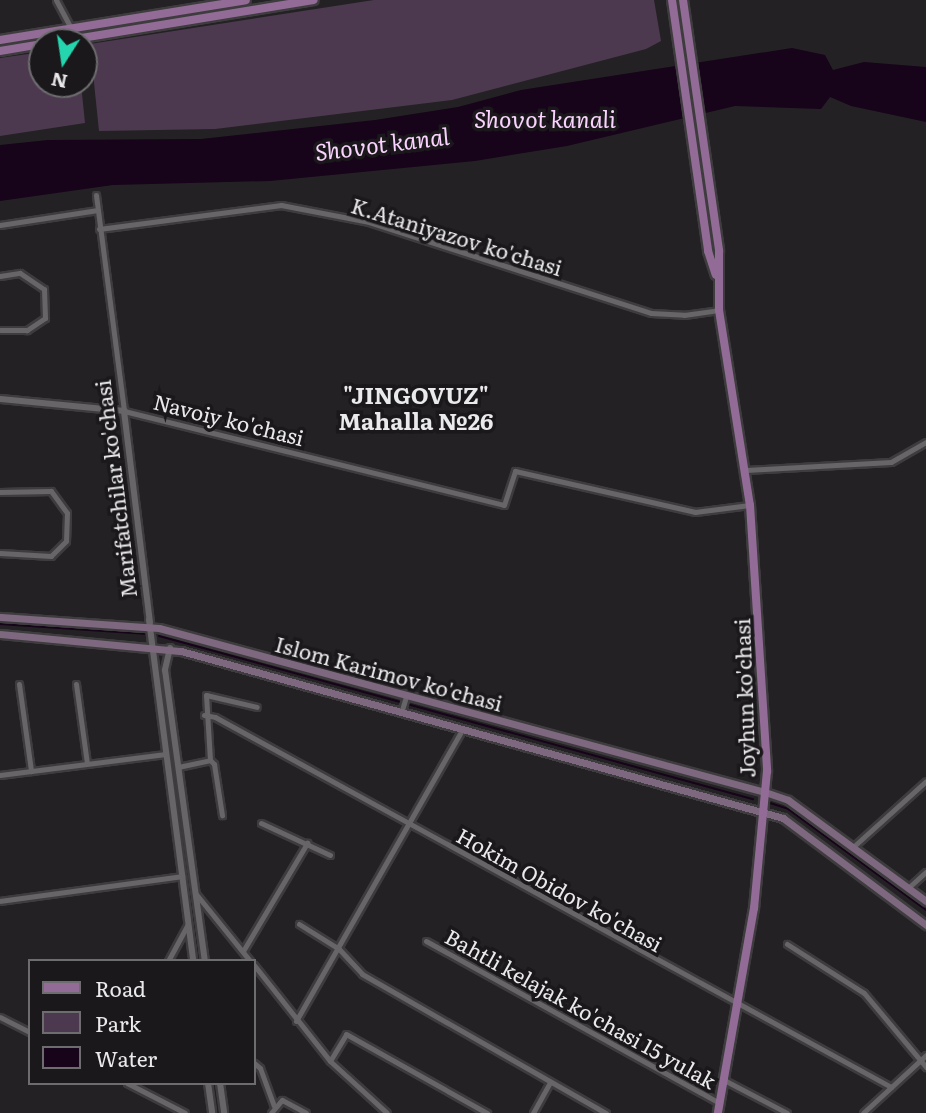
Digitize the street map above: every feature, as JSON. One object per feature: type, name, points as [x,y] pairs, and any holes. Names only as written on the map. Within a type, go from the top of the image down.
[{"type":"main road","points":[[71,28],[246,0]]},
{"type":"main road","points":[[98,35],[314,0]]},
{"type":"main road","points":[[672,0],[690,117],[701,165]]},
{"type":"main road","points":[[683,0],[701,118],[701,165]]},
{"type":"main road","points":[[0,40],[28,35]]},
{"type":"main road","points":[[0,51],[28,46]]},
{"type":"main road","name":"Joyhun ko'chasi","points":[[701,165],[719,251],[719,310],[746,470],[764,706],[764,813],[737,1005],[718,1113]]},
{"type":"main road","name":"Islom Karimov ko'chasi","points":[[0,617],[149,624],[406,697],[765,792],[788,800],[926,901]]},
{"type":"main road","name":"Islom Karimov ko'chasi","points":[[0,634],[170,648],[783,818],[926,925]]},
{"type":"street","points":[[56,0],[71,28]]},
{"type":"street","name":"Marifatchilar ko'chasi","points":[[96,195],[193,959]]},
{"type":"street","name":"K.Ataniyazov ko'chasi","points":[[99,229],[281,205],[369,222],[651,313],[684,315],[719,310]]},
{"type":"street","points":[[0,225],[98,210]]},
{"type":"street","points":[[0,276],[20,273],[44,289],[46,318],[27,330],[0,330]]},
{"type":"street","name":"Navoiy ko'chasi","points":[[0,399],[124,411],[504,505],[514,471],[695,512],[750,505]]},
{"type":"street","points":[[746,470],[891,462],[926,442]]},
{"type":"street","points":[[0,492],[51,491],[67,513],[66,541],[51,556],[0,553]]},
{"type":"street","points":[[170,648],[165,670],[205,959]]},
{"type":"street","points":[[19,684],[31,771]]},
{"type":"street","points":[[76,684],[87,763]]},
{"type":"street","points":[[209,761],[204,715],[205,695],[257,707]]},
{"type":"street","points":[[401,713],[406,697]]},
{"type":"street","name":"Hokim Obidov ko'chasi","points":[[204,715],[215,717],[891,1087]]},
{"type":"street","points":[[296,1021],[412,825],[463,730]]},
{"type":"street","points":[[0,775],[166,754]]},
{"type":"street","points":[[178,767],[209,761],[215,764],[222,815]]},
{"type":"street","points":[[853,847],[926,780]]},
{"type":"street","points":[[261,823],[307,842],[330,855]]},
{"type":"street","points":[[243,951],[307,842]]},
{"type":"street","points":[[908,888],[926,872]]},
{"type":"street","points":[[0,901],[182,876]]},
{"type":"street","points":[[196,894],[249,959]]},
{"type":"street","points":[[169,959],[188,923]]},
{"type":"street","points":[[299,924],[339,949],[362,975],[606,1113]]},
{"type":"street","name":"Bahtli kelajak ko'chasi 15 yulak","points":[[426,941],[720,1103]]},
{"type":"street","points":[[787,944],[864,993],[924,1057],[926,1067]]},
{"type":"street","points":[[256,968],[330,1061],[387,1113]]},
{"type":"street","points":[[0,1017],[28,1031]]},
{"type":"street","points":[[330,1061],[346,1034],[487,1113]]},
{"type":"street","points":[[863,1113],[924,1057]]},
{"type":"street","points":[[256,1065],[260,1068],[274,1106]]},
{"type":"street","points":[[724,1080],[787,1113]]},
{"type":"street","points":[[533,1113],[550,1082]]},
{"type":"street","points":[[131,1085],[185,1113]]},
{"type":"street","points":[[208,1085],[212,1113]]},
{"type":"street","points":[[220,1085],[224,1113]]},
{"type":"street","points":[[271,1113],[274,1106],[282,1100],[306,1113]]},
{"type":"green space","points":[[374,0],[654,0],[661,41],[646,49],[452,100],[215,129],[99,131],[96,98],[98,98],[98,43]]},
{"type":"green space","points":[[28,54],[28,98],[82,98],[85,123],[0,136],[0,58]]},
{"type":"water","name":"Shovot kanali","points":[[792,48],[825,55],[833,70],[864,62],[926,67],[926,122],[851,106],[830,97],[821,109],[735,106],[567,146],[475,161],[270,181],[113,185],[0,201],[0,145],[48,140],[201,139],[375,120],[458,107],[521,90]]},
{"type":"waterway","points":[[0,624],[145,634]]},
{"type":"waterway","points":[[159,636],[401,702]]},
{"type":"waterway","points":[[407,704],[753,799]]},
{"type":"waterway","points":[[770,803],[788,809],[926,910]]},
{"type":"district","name":"\"JINGOVUZ\" Mahalla №26","points":[[416,407]]},
{"type":"water label","name":"Shovot kanal","points":[[382,143]]}]
